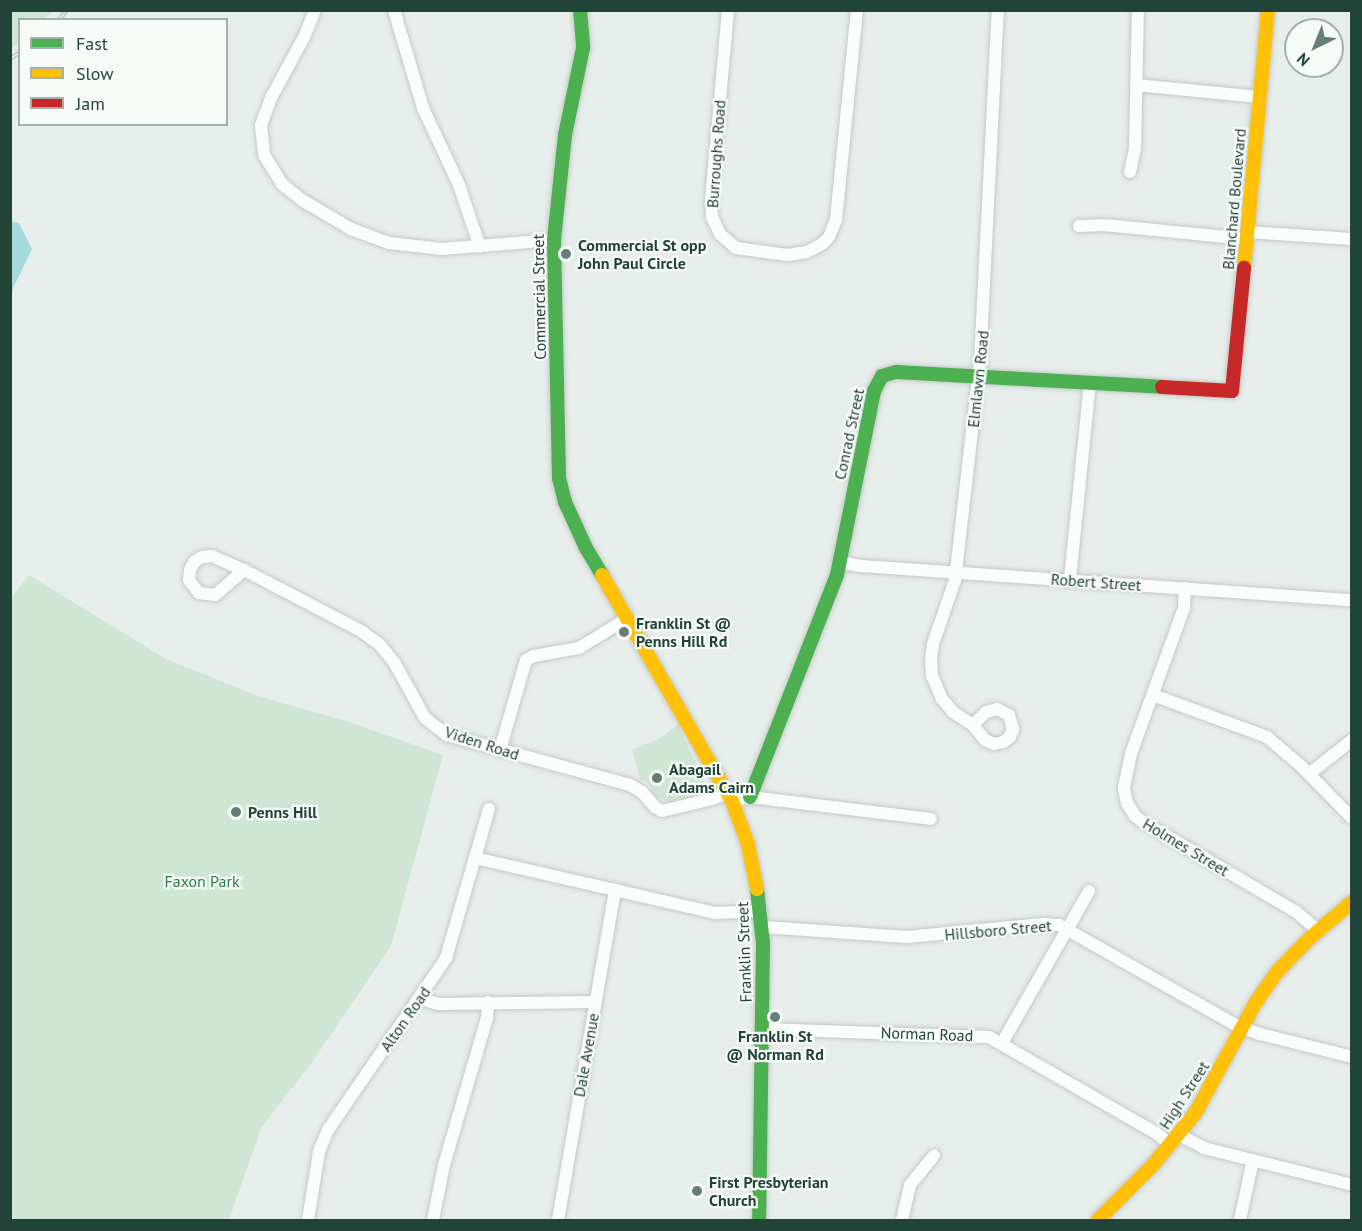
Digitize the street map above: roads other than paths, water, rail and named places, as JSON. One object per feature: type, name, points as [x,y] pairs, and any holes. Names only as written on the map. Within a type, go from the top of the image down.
[{"type":"street","points":[[315,10],[263,118],[261,142],[273,173],[294,195],[367,237],[417,248],[480,247],[554,240]]},
{"type":"street","points":[[394,10],[426,116],[459,185],[480,247]]},
{"type":"street","name":"Commercial Street","points":[[580,10],[583,48],[565,135],[554,240],[559,478],[573,521],[602,576]]},
{"type":"street","name":"Burroughs Road","points":[[728,10],[711,199],[712,217],[720,234],[736,248],[788,255],[807,252],[822,244],[829,237],[836,220],[857,10]]},
{"type":"street","name":"Elmlawn Road","points":[[973,725],[945,704],[936,688],[931,670],[933,644],[957,573],[978,378],[983,326],[998,10]]},
{"type":"street","points":[[1130,172],[1135,153],[1138,10]]},
{"type":"street","name":"Blanchard Boulevard","points":[[1232,390],[1268,10]]},
{"type":"street","points":[[1137,85],[1260,97]]},
{"type":"street","points":[[1079,226],[1104,225],[1247,235],[1352,239]]},
{"type":"street","name":"Conrad Street","points":[[750,797],[840,562],[876,386],[880,379],[891,372],[1232,390]]},
{"type":"street","points":[[1070,579],[1090,383]]},
{"type":"street","name":"Viden Road","points":[[244,570],[218,594],[210,596],[199,593],[190,583],[192,566],[202,557],[217,557],[244,570],[374,639],[398,667],[421,713],[436,728],[453,737],[630,785],[642,792],[655,807],[662,811],[730,797]]},
{"type":"street","name":"Robert Street","points":[[840,562],[957,573],[1352,600]]},
{"type":"street","name":"Franklin Street","points":[[602,576],[730,797],[748,844],[762,927],[759,1221]]},
{"type":"street","name":"Holmes Street","points":[[1185,588],[1184,609],[1131,754],[1125,782],[1126,798],[1132,812],[1143,822],[1295,911],[1318,930]]},
{"type":"street","points":[[500,750],[526,660],[534,656],[579,648],[628,618]]},
{"type":"street","points":[[1153,695],[1261,734],[1278,746],[1352,818]]},
{"type":"street","points":[[1308,774],[1352,740]]},
{"type":"street","points":[[730,797],[750,797],[931,819]]},
{"type":"street","name":"Alton Road","points":[[308,1221],[318,1158],[326,1135],[446,958],[489,809]]},
{"type":"street","points":[[475,858],[721,913],[761,911]]},
{"type":"street","name":"Dale Avenue","points":[[558,1221],[615,890]]},
{"type":"street","points":[[1002,1043],[1089,891]]},
{"type":"street","name":"High Street","points":[[1098,1221],[1175,1140],[1208,1094],[1260,996],[1277,972],[1318,930],[1348,911]]},
{"type":"street","name":"Hillsboro Street","points":[[762,927],[907,937],[1048,924],[1068,928],[1243,1028],[1352,1057]]},
{"type":"street","points":[[420,998],[437,1004],[595,1002]]},
{"type":"street","points":[[433,1221],[444,1165],[487,1018],[488,1002]]},
{"type":"street","name":"Norman Road","points":[[762,1029],[974,1035],[1002,1043],[1156,1133],[1204,1148],[1352,1185]]},
{"type":"street","points":[[902,1221],[910,1185],[934,1155]]},
{"type":"street","points":[[1240,1221],[1253,1160]]},
{"type":"water","points":[[10,221],[19,223],[32,249],[13,288],[11,301]]},
{"type":"railway","points":[[60,18],[67,10]]},
{"type":"railway","points":[[10,58],[18,53]]},
{"type":"place","name":"Commercial St opp John Paul Circle","points":[[566,254]]},
{"type":"place","name":"Franklin St @ Penns Hill Rd","points":[[624,632]]},
{"type":"place","name":"Abagail Adams Cairn","points":[[657,778]]},
{"type":"place","name":"Penns Hill","points":[[236,812]]},
{"type":"place","name":"Franklin St @ Norman Rd","points":[[775,1017]]},
{"type":"place","name":"First Presbyterian Church","points":[[697,1191]]},
{"type":"park label","name":"Faxon Park","points":[[202,881]]}]
